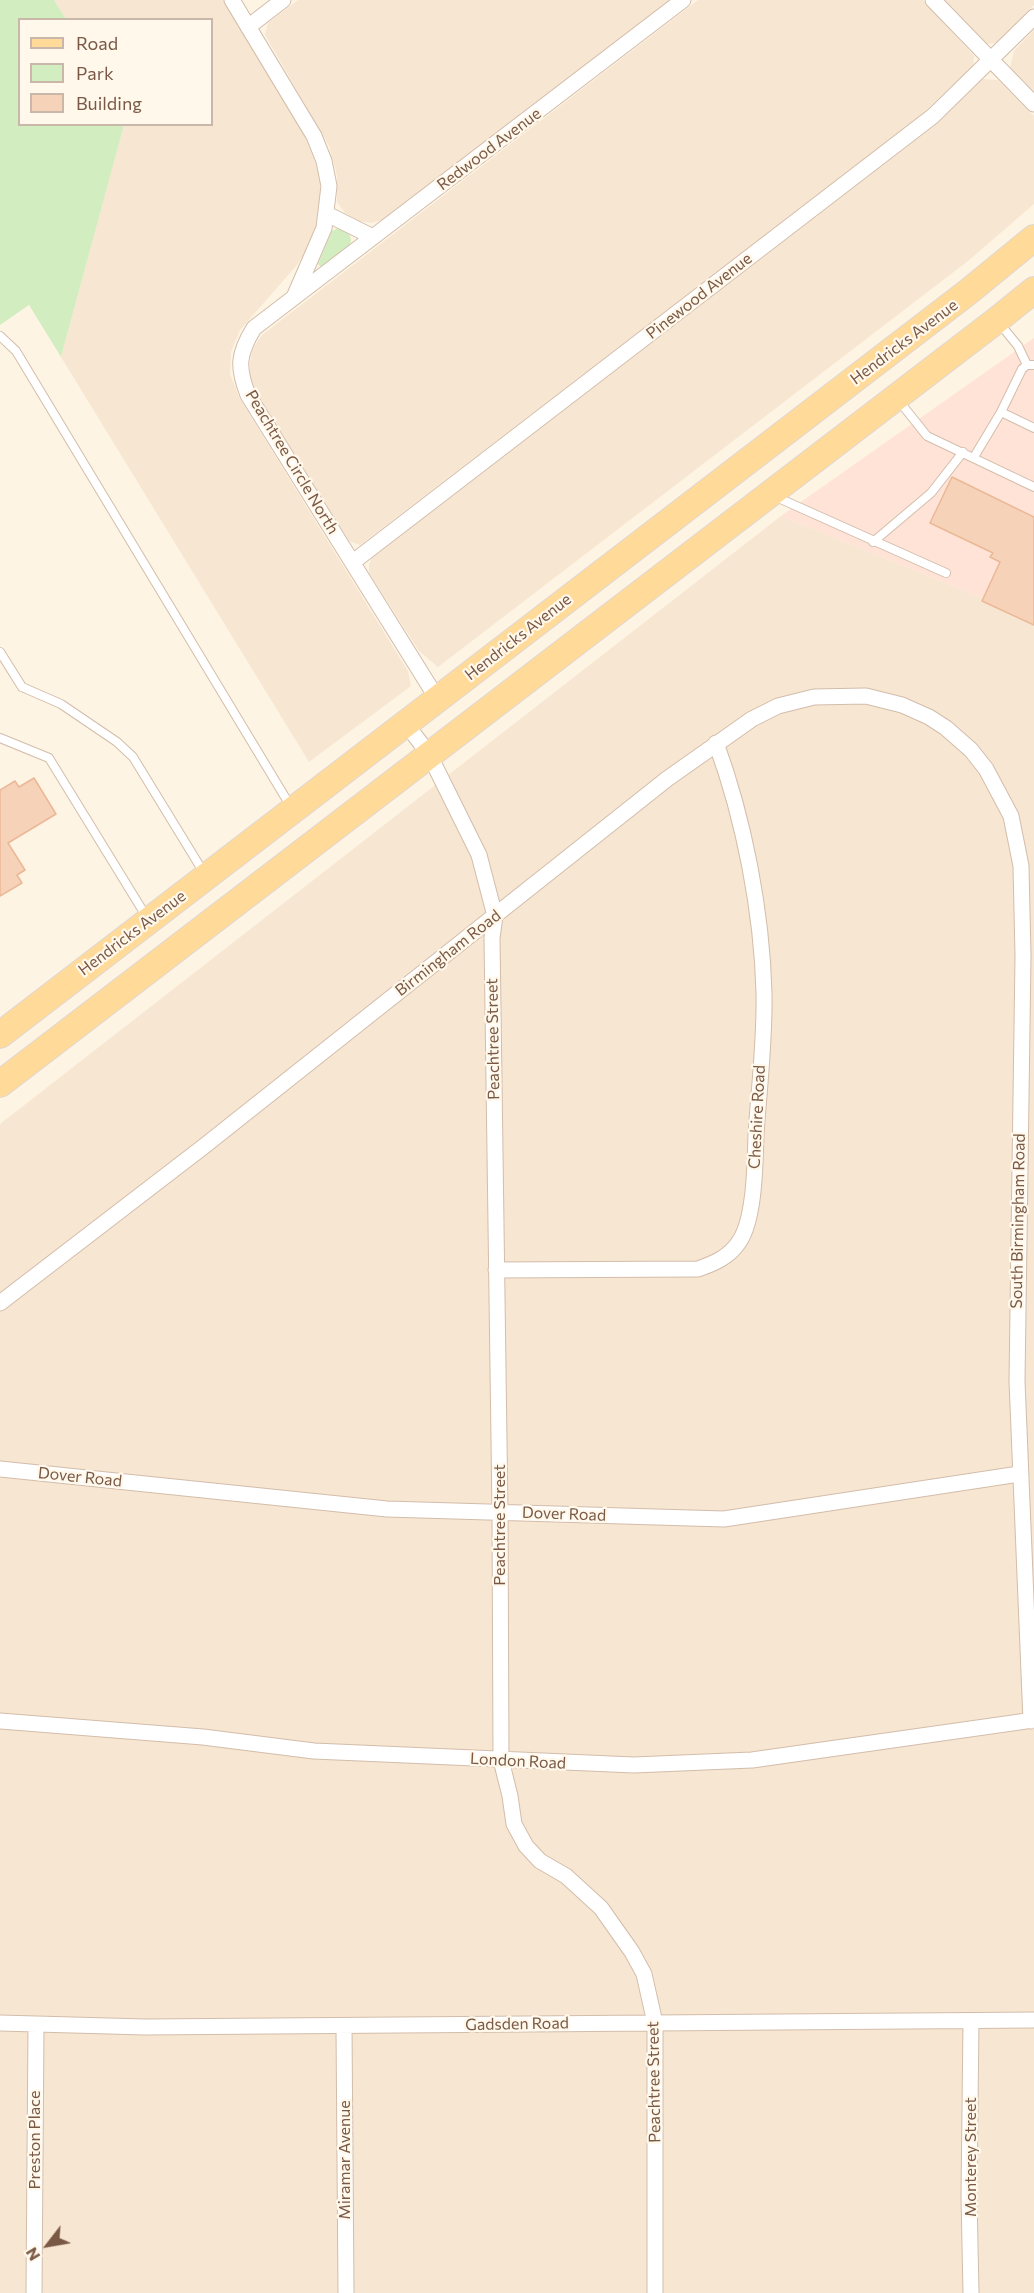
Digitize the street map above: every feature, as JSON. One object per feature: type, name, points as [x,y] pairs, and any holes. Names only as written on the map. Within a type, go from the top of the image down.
[{"type":"main road","name":"Hendricks Avenue","points":[[0,1037],[968,292],[1034,238]]},
{"type":"main road","points":[[0,1084],[231,909],[429,754],[1034,290]]},
{"type":"main road","points":[[762,449],[778,487]]},
{"type":"main road","points":[[207,877],[231,909]]},
{"type":"main road","points":[[0,1037],[27,1064]]},
{"type":"street","name":"Peachtree Circle North","points":[[232,0],[314,136],[324,161],[329,186],[324,228],[294,298],[254,328],[244,344],[240,360],[241,375],[248,395],[438,699]]},
{"type":"street","points":[[248,27],[283,0]]},
{"type":"street","name":"Redwood Avenue","points":[[294,298],[683,0]]},
{"type":"street","points":[[933,0],[1034,104]]},
{"type":"street","name":"Pinewood Avenue","points":[[353,562],[933,116],[1034,17]]},
{"type":"street","points":[[327,214],[373,237]]},
{"type":"street","name":"Birmingham Road","points":[[0,1303],[194,1154],[667,779],[752,719],[778,706],[814,697],[866,696],[902,705],[929,717]]},
{"type":"street","name":"South Birmingham Road","points":[[929,717],[946,728],[971,750],[986,769],[1011,816],[1021,866],[1023,957],[1017,1381],[1019,1474],[1032,1720]]},
{"type":"street","name":"Peachtree Street","points":[[406,724],[429,754],[479,855],[495,916],[492,938],[501,1760],[514,1824],[526,1846],[540,1861],[566,1876],[601,1908],[632,1952],[644,1974],[655,2023],[655,2293]]},
{"type":"street","name":"Cheshire Road","points":[[496,1270],[698,1269],[717,1262],[740,1240],[748,1222],[754,1173],[764,994],[759,936],[748,863],[736,803],[716,743]]},
{"type":"street","name":"Dover Road","points":[[0,1468],[387,1509],[724,1519],[1019,1474]]},
{"type":"street","name":"London Road","points":[[0,1721],[203,1737],[314,1751],[634,1765],[752,1760],[1032,1720]]},
{"type":"street","name":"Gadsden Road","points":[[0,2023],[145,2027],[1034,2020]]},
{"type":"street","name":"Monterey Street","points":[[971,2021],[969,2196],[971,2293]]},
{"type":"street","name":"Preston Place","points":[[34,2293],[36,2024]]},
{"type":"street","name":"Miramar Avenue","points":[[344,2026],[346,2293]]},
{"type":"lane","points":[[975,458],[1022,369],[1031,365],[997,320]]},
{"type":"lane","points":[[0,336],[16,351],[294,810]]},
{"type":"lane","points":[[896,398],[927,436],[1034,487]]},
{"type":"lane","points":[[1001,412],[1034,428]]},
{"type":"lane","points":[[873,542],[931,493],[963,452]]},
{"type":"lane","points":[[778,487],[873,542],[946,573]]},
{"type":"lane","points":[[0,652],[22,687],[61,704],[117,742],[133,757],[207,877]]},
{"type":"lane","points":[[0,738],[49,758],[148,921]]},
{"type":"shaded area","points":[[54,0],[225,0],[303,131],[320,176],[320,214],[311,243],[297,265],[240,330],[231,352],[230,374],[240,399],[408,671],[411,686],[309,762],[61,357],[124,126],[213,126],[213,18],[65,18]]},
{"type":"shaded area","points":[[298,0],[671,0],[386,219],[371,223],[359,221],[345,213],[337,202],[337,176],[329,146],[265,35],[268,23]]},
{"type":"shaded area","points":[[698,0],[923,0],[974,56],[973,66],[918,118],[360,545],[349,541],[256,392],[250,377],[252,350],[262,335]]},
{"type":"shaded area","points":[[944,0],[1034,0],[1034,5],[997,43],[986,44]]},
{"type":"shaded area","points":[[1034,30],[1034,91],[1010,68],[1014,51]]},
{"type":"shaded area","points":[[983,79],[998,80],[1034,116],[1034,204],[968,261],[438,667],[419,651],[369,573],[372,558],[938,123]]},
{"type":"shaded area","points":[[1034,338],[1034,619],[781,516]]},
{"type":"shaded area","points":[[781,516],[1034,619],[1034,2293],[0,2293],[0,1124]]},
{"type":"green space","points":[[0,0],[54,0],[65,18],[18,18],[18,126],[124,126],[61,357],[29,305],[0,325]]},
{"type":"green space","points":[[338,228],[349,232],[350,248],[322,268],[318,264],[332,231]]},
{"type":"building","points":[[952,477],[1034,517],[1034,625],[982,601],[1000,562],[990,557],[993,553],[930,523]]},
{"type":"building","points":[[34,778],[56,814],[8,843],[25,870],[17,875],[22,883],[0,896],[0,790],[15,781],[19,787]]}]
